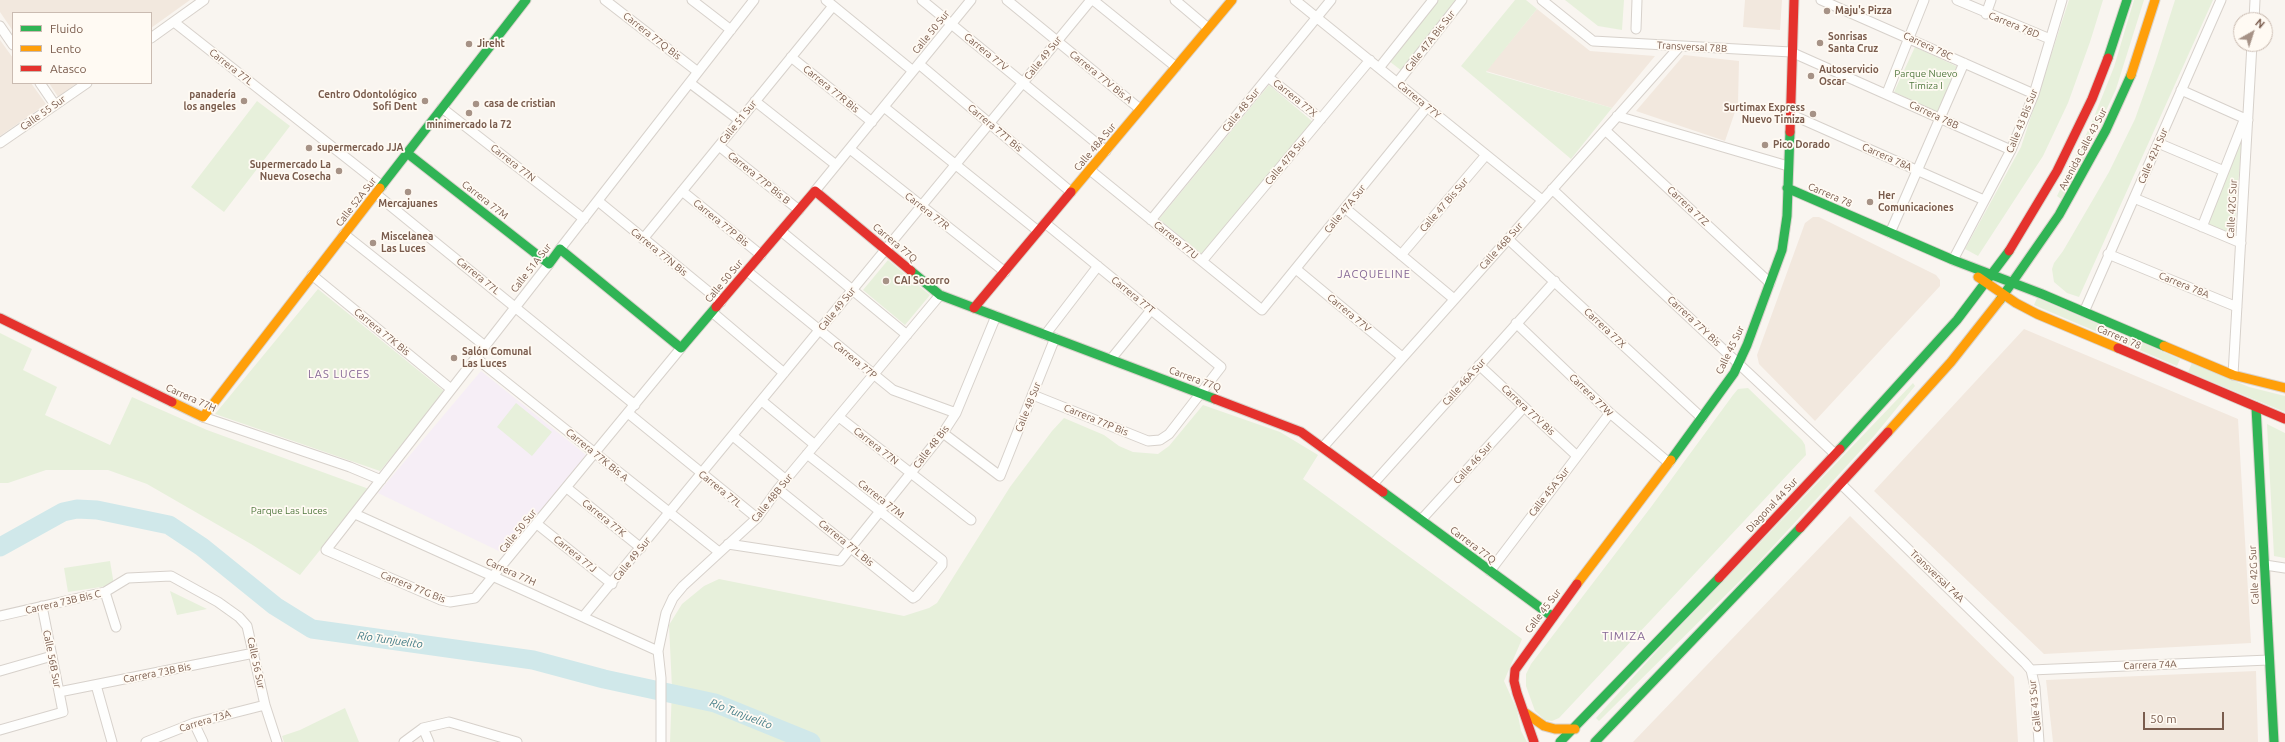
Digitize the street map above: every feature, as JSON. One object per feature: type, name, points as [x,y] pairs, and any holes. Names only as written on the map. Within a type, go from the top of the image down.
[{"type":"street","points":[[152,37],[204,0]]},
{"type":"street","name":"Calle 52A Sur","points":[[203,417],[526,0]]},
{"type":"street","name":"Carrera 77Q Bis","points":[[605,0],[698,72]]},
{"type":"street","points":[[692,0],[731,30]]},
{"type":"street","name":"Calle 51A Sur","points":[[326,550],[754,0]]},
{"type":"street","name":"Carrera 77V","points":[[922,0],[1106,151]]},
{"type":"street","name":"Calle 50 Sur","points":[[494,577],[682,348],[850,149],[971,0]]},
{"type":"street","name":"Carrera 77V Bis A","points":[[1007,0],[1140,109]]},
{"type":"street","points":[[1092,0],[1176,67]]},
{"type":"street","name":"Calle 49 Sur","points":[[583,617],[612,584],[885,249],[1092,0]]},
{"type":"street","points":[[1175,0],[1208,28]]},
{"type":"street","name":"Calle 48A Sur","points":[[974,308],[1232,0]]},
{"type":"street","name":"Carrera 77Y","points":[[1295,0],[1542,200]]},
{"type":"street","name":"Calle 48 Sur","points":[[1152,220],[1331,0]]},
{"type":"street","points":[[1379,68],[1433,0]]},
{"type":"street","name":"Calle 47A Bis Sur","points":[[1397,83],[1462,0]]},
{"type":"street","name":"Transversal 78B","points":[[1542,0],[1593,41],[1792,52]]},
{"type":"street","points":[[1636,29],[1638,0]]},
{"type":"street","name":"Calle 45 Sur","points":[[1524,712],[1514,681],[1515,670],[1552,617],[1702,418],[1738,363],[1770,283],[1785,238],[1794,0]]},
{"type":"street","name":"Carrera 78C","points":[[1821,0],[2034,94]]},
{"type":"street","points":[[1887,93],[1924,0]]},
{"type":"street","name":"Carrera 78D","points":[[1957,0],[1986,14],[2050,39]]},
{"type":"street","points":[[1986,14],[1991,0]]},
{"type":"street","name":"Calle 43 Bis Sur","points":[[1953,260],[2011,150],[2034,94],[2062,0]]},
{"type":"street","name":"Avenida Calle 43 Sur","points":[[1988,278],[2043,197],[2075,137],[2108,59],[2127,0]]},
{"type":"street","name":"Avenida Calle 43 Sur","points":[[2005,295],[2059,215],[2106,130],[2133,69],[2155,0]]},
{"type":"street","name":"Calle 42H Sur","points":[[2084,312],[2108,254],[2222,0]]},
{"type":"street","points":[[2254,12],[2255,0]]},
{"type":"street","name":"Calle 51 Sur","points":[[642,239],[791,57],[830,3]]},
{"type":"street","name":"Carrera 77T Bis","points":[[830,3],[989,124],[1071,192]]},
{"type":"street","name":"Carrera 77L","points":[[174,22],[382,186]]},
{"type":"street","points":[[0,26],[12,43]]},
{"type":"street","name":"Calle 46B Sur","points":[[1323,447],[1680,46]]},
{"type":"street","name":"Carrera 78B","points":[[1792,52],[1887,93],[2011,150]]},
{"type":"street","name":"Calle 42G Sur","points":[[2233,375],[2241,243],[2246,119],[2251,52]]},
{"type":"street","name":"Carrera 77R Bis","points":[[791,57],[872,122]]},
{"type":"street","name":"Calle 47B Sur","points":[[1202,261],[1370,60]]},
{"type":"street","points":[[1890,233],[1964,63]]},
{"type":"street","name":"Carrera 77X","points":[[1268,77],[1321,119]]},
{"type":"street","points":[[690,83],[739,120]]},
{"type":"street","points":[[41,84],[55,105]]},
{"type":"street","name":"Calle 55 Sur","points":[[0,143],[86,84]]},
{"type":"street","points":[[2182,90],[2246,119],[2202,227]]},
{"type":"street","points":[[755,101],[836,165]]},
{"type":"street","points":[[884,107],[1038,231]]},
{"type":"street","name":"Calle 47A Sur","points":[[1262,310],[1427,107]]},
{"type":"street","name":"Carrera 77N","points":[[442,108],[584,219]]},
{"type":"street","name":"Carrera 78A","points":[[1790,114],[1984,200]]},
{"type":"street","points":[[1617,116],[1788,166]]},
{"type":"street","name":"Carrera 77Z","points":[[1605,130],[1770,283]]},
{"type":"street","points":[[2158,143],[2224,171]]},
{"type":"street","name":"Carrera 77P Bis B","points":[[718,146],[799,210]]},
{"type":"street","name":"Carrera 77R","points":[[850,149],[1004,272]]},
{"type":"street","name":"Carrera 77M","points":[[407,153],[549,264]]},
{"type":"street","name":"Calle 47 Bis Sur","points":[[1401,255],[1486,155]]},
{"type":"street","name":"Carrera 77U","points":[[1090,170],[1262,310]]},
{"type":"street","name":"Carrera 78","points":[[1787,188],[1953,260],[1988,278],[2014,283],[2084,312],[2185,365],[2256,407],[2285,419]]},
{"type":"street","name":"Carrera 77Y Bis","points":[[1552,189],[1835,454]]},
{"type":"street","name":"Carrera 77P Bis","points":[[682,191],[761,255]]},
{"type":"street","name":"Carrera 77Q","points":[[815,191],[940,295],[1294,428],[1323,447],[1552,617]]},
{"type":"street","name":"Carrera 77L","points":[[376,194],[635,405]]},
{"type":"street","points":[[2134,198],[2241,243]]},
{"type":"street","name":"Carrera 77N Bis","points":[[598,201],[642,239],[721,302]]},
{"type":"street","points":[[1345,208],[1454,299]]},
{"type":"street","name":"Carrera 77T","points":[[1046,223],[1221,367],[1201,393]]},
{"type":"street","points":[[781,231],[907,335]]},
{"type":"street","points":[[344,234],[485,346]]},
{"type":"street","name":"Carrera 77X","points":[[1508,239],[1702,418]]},
{"type":"street","points":[[560,249],[682,348]]},
{"type":"street","name":"Carrera 78A","points":[[2108,254],[2237,307]]},
{"type":"street","points":[[1045,334],[1098,266]]},
{"type":"street","name":"Carrera 77V","points":[[1296,269],[1402,357]]},
{"type":"street","name":"Carrera 77P","points":[[747,271],[893,390],[956,413]]},
{"type":"street","name":"Carrera 77K Bis","points":[[312,275],[452,389]]},
{"type":"street","name":"Carrera 78","points":[[1988,278],[2005,295],[2037,314],[2185,365],[2285,388]]},
{"type":"street","name":"Diagonal 44 Sur","points":[[1560,742],[1747,549],[1835,454],[1930,351],[1988,278]]},
{"type":"street","name":"Calle 46A Sur","points":[[1373,484],[1555,281]]},
{"type":"street","name":"Calle 48B Sur","points":[[662,742],[661,678],[658,651],[666,613],[673,598],[683,586],[756,518],[778,489],[940,295]]},
{"type":"street","points":[[1595,742],[1841,484],[1951,362],[2005,295]]},
{"type":"street","points":[[1112,359],[1152,310]]},
{"type":"street","points":[[712,312],[784,373]]},
{"type":"street","name":"Calle 48 Bis","points":[[728,544],[840,562],[943,433],[956,413],[996,316]]},
{"type":"street","name":"Carrera 77H","points":[[0,318],[203,417],[350,467],[380,480]]},
{"type":"street","name":"Carrera 77W","points":[[1516,323],[1610,413],[1669,463]]},
{"type":"street","name":"Calle 48 Sur","points":[[943,433],[1000,476],[1055,338]]},
{"type":"street","name":"Carrera 77K Bis A","points":[[476,358],[719,552]]},
{"type":"street","name":"Carrera 77V Bis","points":[[1479,365],[1577,456]]},
{"type":"street","name":"Carrera 77P Bis","points":[[1033,395],[1148,441],[1160,440],[1169,434],[1201,393]]},
{"type":"street","points":[[762,401],[815,445]]},
{"type":"street","name":"Calle 46 Sur","points":[[1421,520],[1524,407]]},
{"type":"street","name":"Calle 42G Sur","points":[[2256,407],[2274,742]]},
{"type":"street","name":"Carrera 77L","points":[[628,413],[756,518]]},
{"type":"street","name":"Calle 45A Sur","points":[[1490,570],[1610,413]]},
{"type":"street","name":"Carrera 77N","points":[[838,417],[971,520]]},
{"type":"street","points":[[733,436],[786,480]]},
{"type":"street","name":"Carrera 77M","points":[[807,454],[942,560],[942,565],[913,598]]},
{"type":"street","name":"Transversal 74A","points":[[1841,484],[2019,655],[2031,670]]},
{"type":"street","name":"Carrera 77K","points":[[567,488],[641,548]]},
{"type":"street","name":"Carrera 77L Bis","points":[[778,489],[913,598]]},
{"type":"street","name":"Carrera 77H","points":[[355,514],[658,651]]},
{"type":"street","name":"Carrera 77J","points":[[537,524],[612,584]]},
{"type":"street","name":"Carrera 77G Bis","points":[[326,550],[434,597],[450,602],[475,598],[494,577]]},
{"type":"street","points":[[2264,565],[2285,568]]},
{"type":"street","name":"Carrera 73B Bis C","points":[[0,616],[105,592],[128,578],[171,576]]},
{"type":"street","name":"Calle 56 Sur","points":[[171,576],[218,602],[239,617],[247,626],[265,704],[277,742]]},
{"type":"street","points":[[105,592],[116,627]]},
{"type":"street","name":"Calle 56B Sur","points":[[0,730],[63,712],[42,606]]},
{"type":"street","name":"Carrera 73B Bis","points":[[59,692],[254,653]]},
{"type":"street","points":[[0,671],[52,656]]},
{"type":"street","name":"Carrera 74A","points":[[2031,670],[2270,660]]},
{"type":"street","name":"Calle 43 Sur","points":[[2031,670],[2035,687],[2039,742]]},
{"type":"street","points":[[96,685],[112,742]]},
{"type":"street","name":"Carrera 73A","points":[[146,742],[194,723],[265,704]]},
{"type":"street","points":[[1524,712],[1544,726],[1556,729],[1574,729]]},
{"type":"street","points":[[1524,712],[1534,742]]},
{"type":"street","points":[[404,742],[423,728],[449,722],[517,742]]},
{"type":"street","points":[[194,723],[203,742]]},
{"type":"street","points":[[423,728],[429,742]]},
{"type":"shaded area","points":[[0,0],[190,0],[152,27],[152,12],[12,12],[12,30],[0,12]]},
{"type":"shaded area","points":[[1745,0],[1782,0],[1780,30],[1743,27]]},
{"type":"shaded area","points":[[1537,9],[1590,51],[1655,56],[1612,108],[1486,71]]},
{"type":"shaded area","points":[[0,40],[12,57],[12,84],[32,84],[46,104],[0,136]]},
{"type":"shaded area","points":[[1684,55],[1739,61],[1738,103],[1725,141],[1636,111]]},
{"type":"shaded area","points":[[50,84],[76,84],[58,97]]},
{"type":"shaded area","points":[[1813,217],[1819,217],[1936,275],[1940,280],[1940,286],[1815,421],[1759,364],[1757,355],[1805,223]]},
{"type":"shaded area","points":[[2024,329],[2238,419],[2251,643],[2044,654],[1874,491]]},
{"type":"shaded area","points":[[481,371],[586,455],[505,554],[378,493]]},
{"type":"shaded area","points":[[1850,516],[2014,677],[2018,742],[1633,742]]},
{"type":"shaded area","points":[[2256,671],[2258,742],[2053,742],[2046,680]]},
{"type":"green space","points":[[1437,0],[1458,0],[1402,71],[1389,61]]},
{"type":"green space","points":[[1515,0],[1526,0],[1537,9],[1486,72],[1612,108],[1571,159],[1461,66]]},
{"type":"green space","points":[[1565,0],[1624,0],[1622,30],[1598,26]]},
{"type":"green space","points":[[2069,0],[2103,0],[2090,42],[2068,103],[2043,156],[1978,256],[1965,249],[2021,147]]},
{"type":"green space","points":[[2134,0],[2144,0],[2116,89],[2080,167],[2061,199],[2057,196],[2092,122],[2114,67]]},
{"type":"green space","points":[[2175,0],[2213,0],[2079,297],[2067,293],[2054,282],[2052,269],[2054,263],[2063,251],[2109,172],[2135,119]]},
{"type":"green space","name":"Parque Nuevo Timiza I","points":[[1915,47],[1958,67],[1938,112],[1894,92]]},
{"type":"green space","points":[[1269,85],[1313,122],[1203,255],[1159,219]]},
{"type":"green space","points":[[257,101],[290,126],[224,212],[191,187]]},
{"type":"green space","points":[[2242,137],[2234,235],[2206,225]]},
{"type":"green space","points":[[888,260],[930,295],[905,325],[863,290]]},
{"type":"green space","points":[[318,289],[445,392],[380,471],[215,414]]},
{"type":"green space","points":[[2037,298],[2180,359],[2177,366],[2034,305]]},
{"type":"green space","name":"Parque Las Luces","points":[[0,333],[32,349],[23,370],[57,387],[45,415],[110,445],[132,397],[207,430],[369,489],[300,575],[251,544],[147,484],[108,470],[46,470],[8,483],[0,483]]},
{"type":"green space","points":[[2192,363],[2249,387],[2285,396],[2285,412],[2188,372]]},
{"type":"green space","points":[[1913,383],[1915,386],[1874,436],[1755,566],[1599,721],[1596,718],[1665,642]]},
{"type":"green space","points":[[1748,388],[1802,440],[1805,445],[1806,455],[1559,718],[1552,721],[1545,720],[1535,711],[1526,686],[1526,674],[1531,664],[1651,507],[1733,395],[1738,389]]},
{"type":"green space","points":[[516,403],[552,432],[532,456],[497,427]]},
{"type":"green space","points":[[1203,405],[1280,432],[1318,455],[1303,479],[1522,639],[1504,681],[1517,710],[1521,731],[1527,742],[670,742],[672,688],[669,625],[682,604],[704,586],[719,579],[904,616],[929,608],[937,603],[1010,487],[1052,431],[1064,418],[1104,435],[1119,446],[1133,452],[1158,454],[1169,446]]},
{"type":"green space","points":[[2267,424],[2285,433],[2285,558],[2274,556]]},
{"type":"green space","points":[[110,561],[114,585],[68,592],[64,568]]},
{"type":"green space","points":[[170,591],[207,609],[177,615]]},
{"type":"green space","points":[[345,708],[359,742],[284,742],[282,736],[300,730]]},
{"type":"waterway","name":"Río Tunjuelito","points":[[0,547],[63,512],[77,509],[97,510],[169,525],[202,547],[275,606],[312,629],[533,660],[604,679],[715,703],[811,742]]},
{"type":"traffic: fast","points":[[380,188],[526,0]]},
{"type":"traffic: fast","points":[[2108,58],[2127,0]]},
{"type":"traffic: fast","points":[[2000,300],[2059,215],[2106,130],[2131,75]]},
{"type":"traffic: fast","points":[[1671,460],[1734,373],[1747,345],[1782,250],[1787,216],[1790,132]]},
{"type":"traffic: fast","points":[[407,153],[549,264],[560,249],[681,348],[716,307]]},
{"type":"traffic: fast","points":[[1787,188],[1953,260],[2042,294],[2164,346]]},
{"type":"traffic: fast","points":[[1840,449],[1957,320],[2009,251]]},
{"type":"traffic: fast","points":[[911,271],[940,295],[1215,399]]},
{"type":"traffic: fast","points":[[2256,407],[2274,742]]},
{"type":"traffic: fast","points":[[1383,492],[1553,617]]},
{"type":"traffic: fast","points":[[1595,742],[1800,528]]},
{"type":"traffic: fast","points":[[1560,742],[1719,578]]},
{"type":"traffic: slow","points":[[1071,192],[1232,0]]},
{"type":"traffic: slow","points":[[2131,75],[2155,0]]},
{"type":"traffic: slow","points":[[172,402],[203,417],[380,188]]},
{"type":"traffic: slow","points":[[1978,277],[2016,303],[2037,314],[2118,348]]},
{"type":"traffic: slow","points":[[1888,432],[1951,362],[2000,300]]},
{"type":"traffic: slow","points":[[2164,346],[2233,375],[2285,388]]},
{"type":"traffic: slow","points":[[1577,584],[1671,460]]},
{"type":"traffic: slow","points":[[1524,712],[1544,726],[1555,729],[1575,729]]},
{"type":"traffic: jam","points":[[1790,132],[1794,0]]},
{"type":"traffic: jam","points":[[2009,251],[2057,171],[2092,99],[2108,58]]},
{"type":"traffic: jam","points":[[716,307],[815,191],[911,271]]},
{"type":"traffic: jam","points":[[974,308],[1071,192]]},
{"type":"traffic: jam","points":[[0,318],[172,402]]},
{"type":"traffic: jam","points":[[2118,348],[2285,419]]},
{"type":"traffic: jam","points":[[1215,399],[1301,432],[1383,492]]},
{"type":"traffic: jam","points":[[1800,528],[1888,432]]},
{"type":"traffic: jam","points":[[1719,578],[1840,449]]},
{"type":"traffic: jam","points":[[1534,742],[1517,693],[1514,681],[1515,670],[1577,584]]},
{"type":"place","name":"Maju's Pizza","points":[[1827,11]]},
{"type":"place","name":"Sonrisas Santa Cruz","points":[[1820,43]]},
{"type":"place","name":"Jireht","points":[[469,44]]},
{"type":"place","name":"Autoservicio Oscar","points":[[1811,76]]},
{"type":"place","name":"panadería los angeles","points":[[244,101]]},
{"type":"place","name":"Centro Odontológico Sofi Dent","points":[[425,101]]},
{"type":"place","name":"casa de cristian","points":[[476,104]]},
{"type":"place","name":"minimercado la 72","points":[[469,113]]},
{"type":"place","name":"Surtimax Express Nuevo Timiza","points":[[1813,114]]},
{"type":"place","name":"Pico Dorado","points":[[1765,145]]},
{"type":"place","name":"supermercado JJA","points":[[309,148]]},
{"type":"place","name":"Supermercado La Nueva Cosecha","points":[[339,171]]},
{"type":"place","name":"Mercajuanes","points":[[408,192]]},
{"type":"place","name":"Her Comunicaciones","points":[[1870,202]]},
{"type":"place","name":"Miscelanea Las Luces","points":[[373,243]]},
{"type":"place","name":"CAI Socorro","points":[[886,281]]},
{"type":"place","name":"Salón Comunal Las Luces","points":[[454,358]]},
{"type":"district","name":"JACQUELINE","points":[[1374,274]]},
{"type":"district","name":"LAS LUCES","points":[[339,374]]},
{"type":"district","name":"TIMIZA","points":[[1624,636]]}]
